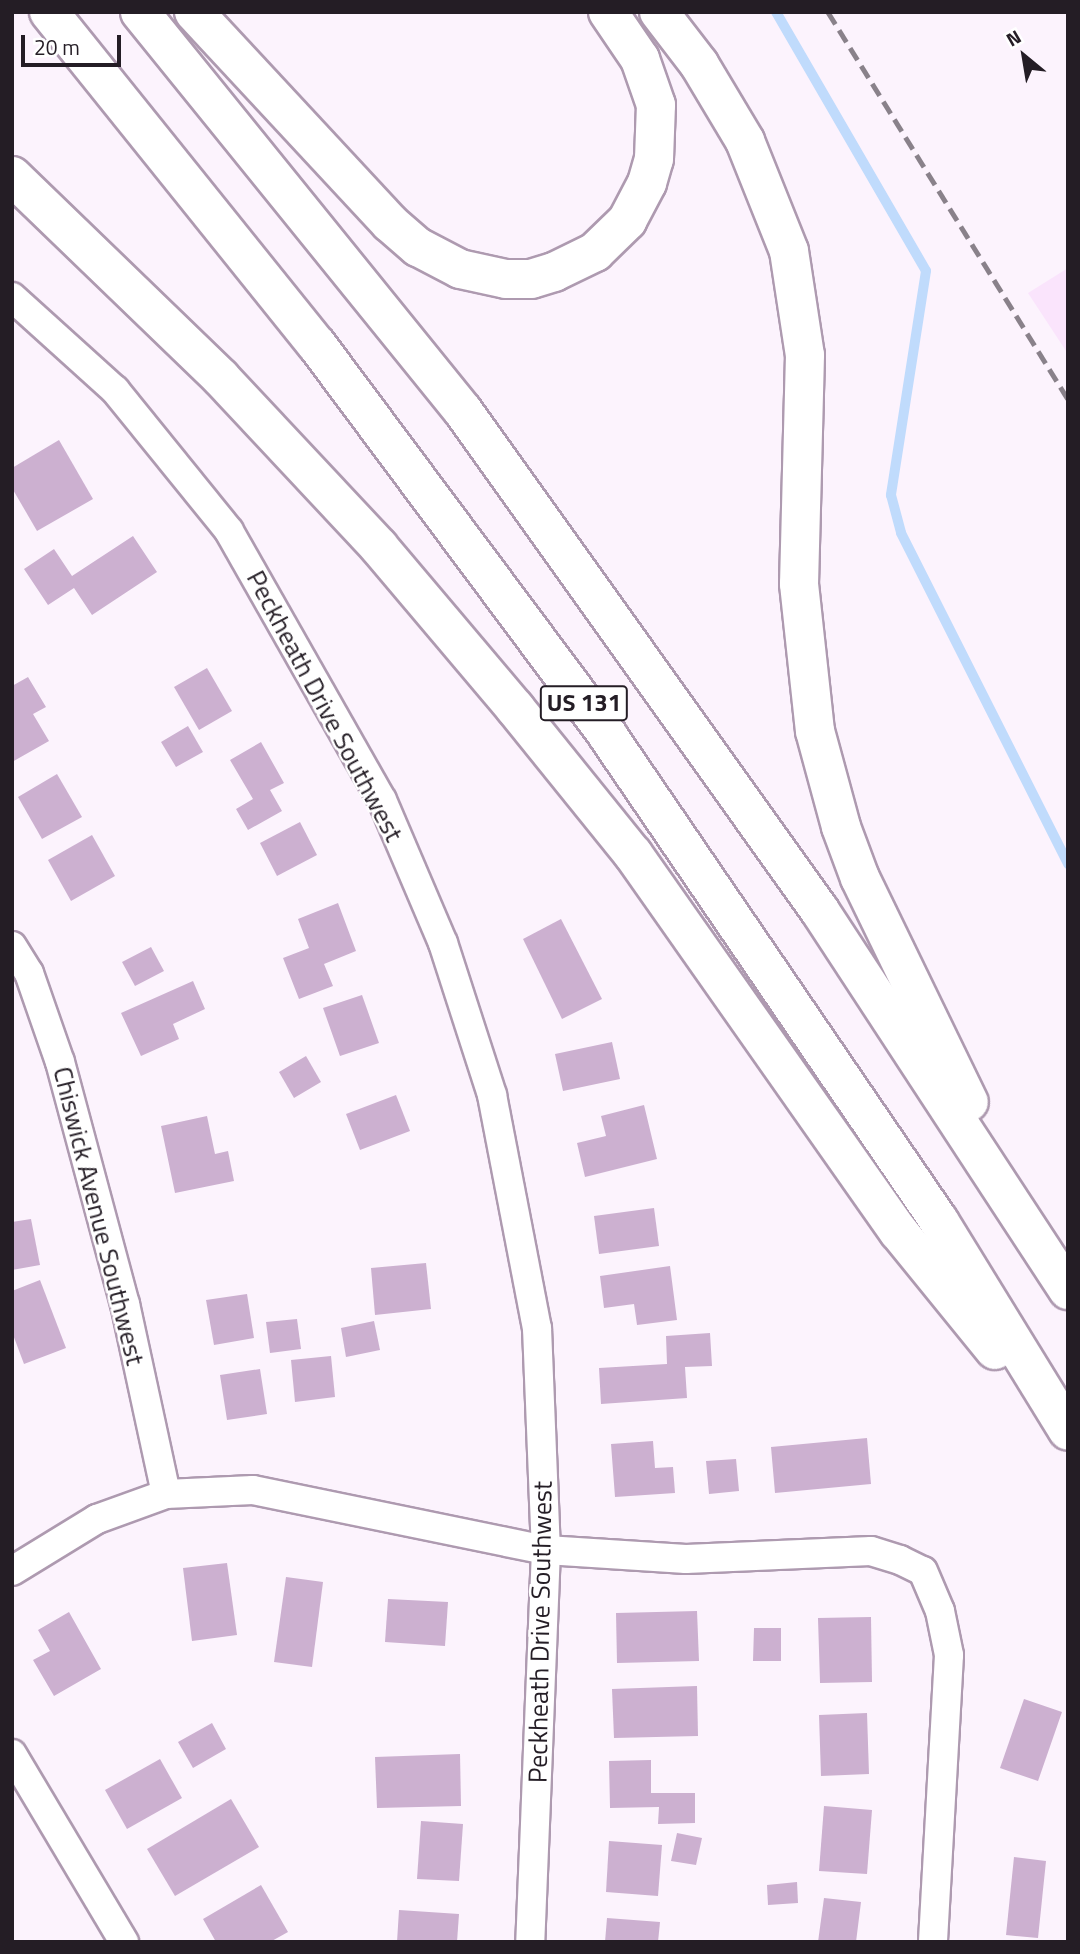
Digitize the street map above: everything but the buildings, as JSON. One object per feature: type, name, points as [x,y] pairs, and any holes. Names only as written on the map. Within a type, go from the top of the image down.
[{"type":"highway","name":"US 131","points":[[49,12],[317,345],[608,736],[939,1221],[1068,1431]]},
{"type":"highway","name":"US 131","points":[[139,12],[463,411],[820,911],[1068,1290]]},
{"type":"highway","points":[[194,12],[390,223],[418,247],[460,269],[519,279],[554,272],[595,252],[627,221],[647,183],[657,129],[656,105],[640,59],[608,12]]},
{"type":"highway","points":[[659,12],[699,64],[745,141],[775,211],[797,289],[806,400],[799,545],[802,632],[816,731],[841,827],[860,878],[1042,1252]]},
{"type":"highway","points":[[12,176],[221,378],[379,547],[515,708],[710,958],[899,1232],[1068,1440]]},
{"type":"street","name":"Peckheath Drive Southwest","points":[[12,297],[115,390],[229,531],[382,800],[443,943],[492,1095],[537,1328],[547,1550],[530,1942]]},
{"type":"street","name":"Chiswick Avenue Southwest","points":[[12,946],[29,973],[60,1062],[125,1304],[166,1494]]},
{"type":"street","points":[[12,1571],[97,1519],[166,1494],[253,1490],[547,1550],[686,1559],[871,1551],[923,1571],[940,1611],[949,1655],[933,1942]]},
{"type":"street","points":[[12,1754],[124,1942]]},
{"type":"shaded area","points":[[1068,268],[1068,354],[1028,293]]},
{"type":"waterway","points":[[776,12],[926,271],[891,495],[901,533],[1068,864]]},
{"type":"railway","points":[[828,12],[1068,399]]}]
